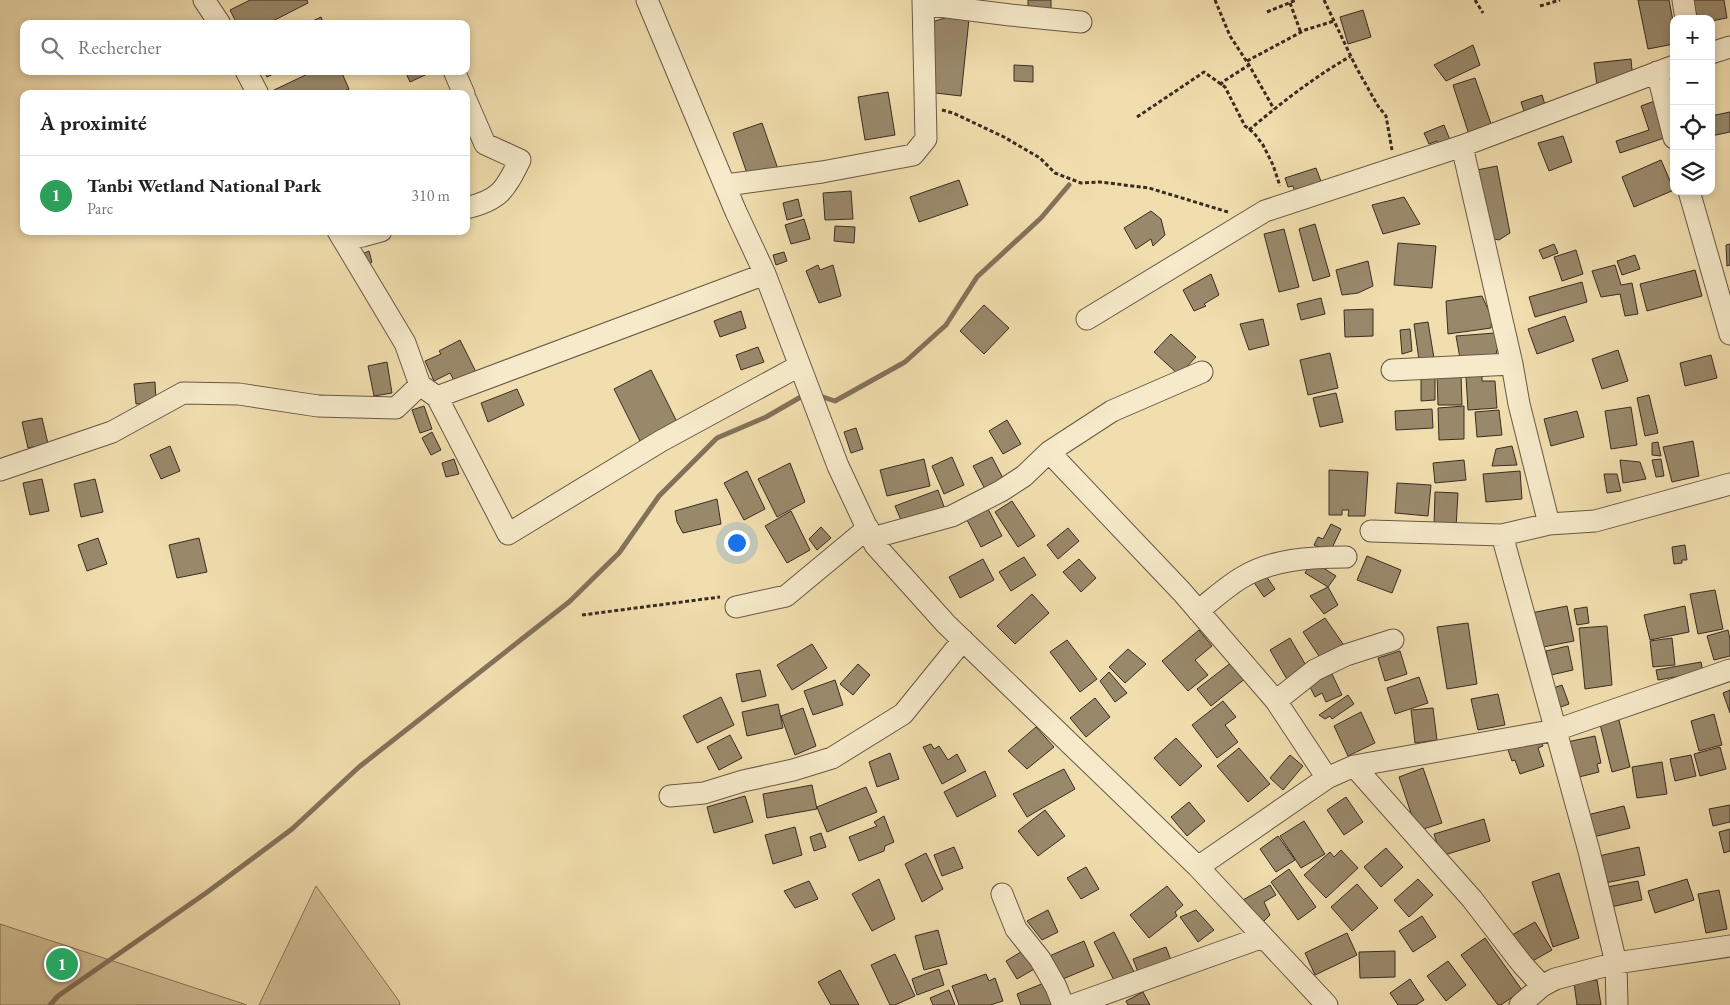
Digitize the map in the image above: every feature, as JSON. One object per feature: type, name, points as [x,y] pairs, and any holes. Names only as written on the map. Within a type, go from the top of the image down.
[{"type":"street","points":[[204,0],[217,20]]},
{"type":"street","points":[[647,0],[764,274],[838,466],[875,545],[963,640],[1198,867],[1327,1005]]},
{"type":"street","points":[[1683,0],[1685,15]]},
{"type":"street","points":[[726,185],[822,172],[913,155],[926,138],[923,2],[1010,15],[1081,22]]},
{"type":"street","points":[[1715,52],[1730,47]]},
{"type":"street","points":[[1086,319],[1265,210],[1462,146],[1665,69],[1670,107]]},
{"type":"street","points":[[248,75],[256,90]]},
{"type":"street","points":[[456,75],[462,90]]},
{"type":"street","points":[[470,109],[485,144],[520,160],[507,185],[498,195],[481,204],[470,207]]},
{"type":"street","points":[[1462,146],[1512,364],[1519,404],[1550,524]]},
{"type":"street","points":[[1690,195],[1729,330]]},
{"type":"street","points":[[341,235],[405,343],[429,391],[508,534],[662,441],[799,366]]},
{"type":"street","points":[[341,235],[367,235]]},
{"type":"street","points":[[0,470],[112,432],[183,393],[240,394],[318,406],[396,408],[429,391],[764,274]]},
{"type":"street","points":[[1392,370],[1512,364]]},
{"type":"street","points":[[736,607],[786,596],[870,533],[952,516],[1001,491],[1024,476],[1049,452],[1112,411],[1202,372]]},
{"type":"street","points":[[1049,452],[1198,611],[1276,701],[1327,778]]},
{"type":"street","points":[[1371,531],[1502,535],[1550,524],[1595,521],[1730,484]]},
{"type":"street","points":[[1502,535],[1589,851],[1616,963],[1617,1005]]},
{"type":"street","points":[[1198,611],[1241,578],[1269,565],[1324,557],[1346,557]]},
{"type":"street","points":[[670,796],[704,793],[743,781],[794,770],[832,758],[903,714],[963,640]]},
{"type":"street","points":[[1276,701],[1316,670],[1346,655],[1393,640]]},
{"type":"street","points":[[1198,867],[1327,778],[1354,766],[1556,730],[1730,670]]},
{"type":"street","points":[[1354,766],[1472,899],[1522,964],[1542,986]]},
{"type":"street","points":[[1002,894],[1016,929],[1040,959],[1056,987],[1073,1005],[1263,937]]},
{"type":"street","points":[[1520,1005],[1542,986],[1555,979],[1616,963],[1730,946]]},
{"type":"path","points":[[1214,0],[1230,36],[1250,65],[1274,109]]},
{"type":"path","points":[[1267,12],[1296,0]]},
{"type":"path","points":[[1324,0],[1351,56],[1378,106],[1386,116],[1395,168]]},
{"type":"path","points":[[1475,0],[1483,13]]},
{"type":"path","points":[[1540,6],[1560,0]]},
{"type":"path","points":[[1290,2],[1301,33]]},
{"type":"path","points":[[1247,61],[1301,33],[1334,21]]},
{"type":"path","points":[[1249,130],[1326,70],[1351,56]]},
{"type":"path","points":[[1220,85],[1250,65]]},
{"type":"path","points":[[1137,117],[1204,72],[1225,87],[1245,126],[1254,133],[1263,145],[1273,165],[1285,204]]},
{"type":"path","points":[[925,104],[952,113],[1004,137],[1040,158],[1055,173],[1081,183],[1100,182],[1149,188],[1251,219]]},
{"type":"path","points":[[582,614],[733,595],[736,607]]},
{"type":"shaded area","points":[[316,886],[399,1001],[400,1005],[259,1005]]},
{"type":"shaded area","points":[[0,924],[247,1005],[0,1005]]},
{"type":"building","points":[[250,0],[307,0],[308,3],[275,20],[235,20],[230,10]]},
{"type":"building","points":[[1028,0],[1051,0],[1051,9],[1028,10]]},
{"type":"building","points":[[1638,0],[1669,0],[1672,15],[1670,15],[1670,45],[1648,49]]},
{"type":"building","points":[[1693,0],[1724,0],[1727,18],[1715,20],[1715,15],[1696,15]]},
{"type":"building","points":[[1363,10],[1371,37],[1348,44],[1340,17]]},
{"type":"building","points":[[951,16],[969,19],[961,96],[927,92],[932,22]]},
{"type":"building","points":[[1473,45],[1480,65],[1446,81],[1434,65]]},
{"type":"building","points":[[1631,59],[1633,81],[1597,85],[1594,63]]},
{"type":"building","points":[[1014,65],[1033,66],[1033,82],[1014,81]]},
{"type":"building","points":[[306,75],[343,75],[349,89],[347,90],[274,90]]},
{"type":"building","points":[[407,75],[425,75],[410,82]]},
{"type":"building","points":[[1475,78],[1497,141],[1473,147],[1453,85]]},
{"type":"building","points":[[888,92],[895,135],[865,140],[858,97]]},
{"type":"building","points":[[1542,95],[1546,108],[1525,114],[1521,102]]},
{"type":"building","points":[[1660,99],[1670,127],[1670,136],[1620,153],[1616,141],[1649,130],[1641,106]]},
{"type":"building","points":[[1730,112],[1730,132],[1715,135],[1715,115]]},
{"type":"building","points":[[762,123],[779,172],[750,182],[733,133]]},
{"type":"building","points":[[1444,125],[1454,150],[1443,155],[1437,141],[1429,144],[1424,133]]},
{"type":"building","points":[[1563,136],[1572,162],[1549,171],[1538,143]]},
{"type":"building","points":[[1661,160],[1670,181],[1670,192],[1634,207],[1622,177]]},
{"type":"building","points":[[1497,166],[1510,233],[1499,240],[1491,238],[1472,171]]},
{"type":"building","points":[[1316,168],[1322,184],[1295,192],[1293,186],[1288,187],[1285,178]]},
{"type":"building","points":[[959,180],[968,205],[919,222],[910,197]]},
{"type":"building","points":[[851,191],[853,219],[825,220],[823,193]]},
{"type":"building","points":[[1404,197],[1420,224],[1383,234],[1372,205]]},
{"type":"building","points":[[798,199],[802,216],[787,220],[783,203]]},
{"type":"building","points":[[1151,211],[1161,219],[1165,235],[1153,246],[1151,239],[1136,249],[1124,228]]},
{"type":"building","points":[[804,219],[810,239],[791,244],[785,225]]},
{"type":"building","points":[[1315,224],[1330,276],[1313,281],[1299,229]]},
{"type":"building","points":[[835,226],[855,227],[854,243],[834,241]]},
{"type":"building","points":[[1284,229],[1299,287],[1279,292],[1264,234]]},
{"type":"building","points":[[1398,243],[1436,246],[1432,288],[1394,285]]},
{"type":"building","points":[[1554,244],[1558,253],[1543,259],[1539,250]]},
{"type":"building","points":[[1730,244],[1730,265],[1727,266],[1726,245]]},
{"type":"building","points":[[1576,250],[1583,274],[1562,281],[1554,257]]},
{"type":"building","points":[[369,251],[372,262],[365,266],[360,255]]},
{"type":"building","points":[[784,252],[787,261],[776,265],[773,255]]},
{"type":"building","points":[[1635,255],[1640,269],[1622,275],[1617,261]]},
{"type":"building","points":[[1368,261],[1373,286],[1358,293],[1342,295],[1336,270]]},
{"type":"building","points":[[818,265],[820,270],[833,265],[841,296],[819,303],[806,271]]},
{"type":"building","points":[[1615,265],[1621,285],[1632,283],[1638,314],[1625,316],[1620,294],[1601,297],[1592,271]]},
{"type":"building","points":[[1695,270],[1702,296],[1647,311],[1640,284]]},
{"type":"building","points":[[1211,274],[1219,295],[1204,304],[1206,306],[1194,311],[1183,290]]},
{"type":"building","points":[[1582,282],[1587,302],[1535,317],[1529,297]]},
{"type":"building","points":[[1482,296],[1492,318],[1491,328],[1448,334],[1446,301]]},
{"type":"building","points":[[1321,298],[1325,314],[1301,320],[1297,304]]},
{"type":"building","points":[[984,305],[1009,328],[984,354],[960,331]]},
{"type":"building","points":[[1373,309],[1373,336],[1345,337],[1344,310]]},
{"type":"building","points":[[741,311],[746,328],[720,337],[714,321]]},
{"type":"building","points":[[1565,316],[1574,341],[1537,354],[1528,329]]},
{"type":"building","points":[[1263,319],[1269,345],[1249,350],[1240,324]]},
{"type":"building","points":[[1428,322],[1434,358],[1419,360],[1414,324]]},
{"type":"building","points":[[1410,329],[1412,351],[1402,354],[1400,330]]},
{"type":"building","points":[[1495,333],[1498,347],[1494,361],[1461,364],[1456,336]]},
{"type":"building","points":[[1171,334],[1196,357],[1179,375],[1154,352]]},
{"type":"building","points":[[460,340],[478,376],[457,386],[450,373],[434,381],[425,361],[441,354],[439,351]]},
{"type":"building","points":[[758,347],[764,362],[741,370],[736,355]]},
{"type":"building","points":[[1618,350],[1628,381],[1602,389],[1592,359]]},
{"type":"building","points":[[1330,353],[1338,388],[1308,395],[1300,360]]},
{"type":"building","points":[[1711,355],[1717,378],[1685,386],[1680,363]]},
{"type":"building","points":[[387,362],[392,393],[374,396],[368,366]]},
{"type":"building","points":[[651,370],[678,424],[641,443],[614,389]]},
{"type":"building","points":[[1461,374],[1462,405],[1438,405],[1437,375]]},
{"type":"building","points":[[1482,376],[1482,381],[1495,381],[1497,408],[1468,410],[1466,377]]},
{"type":"building","points":[[1421,378],[1435,378],[1435,400],[1421,401]]},
{"type":"building","points":[[155,382],[156,403],[136,404],[134,384]]},
{"type":"building","points":[[517,389],[524,405],[488,422],[481,403]]},
{"type":"building","points":[[1336,393],[1343,422],[1320,427],[1313,398]]},
{"type":"building","points":[[1649,395],[1658,433],[1645,436],[1637,398]]},
{"type":"building","points":[[424,406],[432,429],[420,433],[412,410]]},
{"type":"building","points":[[1464,406],[1464,439],[1439,440],[1438,408]]},
{"type":"building","points":[[1631,407],[1637,445],[1611,449],[1605,411]]},
{"type":"building","points":[[1432,409],[1433,428],[1396,430],[1395,411]]},
{"type":"building","points":[[1499,410],[1502,435],[1477,437],[1475,412]]},
{"type":"building","points":[[1577,411],[1584,437],[1551,446],[1544,419]]},
{"type":"building","points":[[42,418],[48,444],[28,448],[22,422]]},
{"type":"building","points":[[1007,420],[1021,444],[1003,454],[989,431]]},
{"type":"building","points":[[856,428],[863,449],[851,453],[844,432]]},
{"type":"building","points":[[432,432],[441,450],[431,455],[422,438]]},
{"type":"building","points":[[1693,441],[1699,476],[1672,482],[1663,447]]},
{"type":"building","points":[[1658,442],[1661,456],[1652,455],[1652,443]]},
{"type":"building","points":[[170,446],[180,471],[161,479],[150,455]]},
{"type":"building","points":[[1512,446],[1517,465],[1492,466],[1496,449]]},
{"type":"building","points":[[952,457],[964,485],[944,494],[932,466]]},
{"type":"building","points":[[992,457],[1006,484],[987,493],[973,466]]},
{"type":"building","points":[[454,459],[459,474],[446,477],[442,463]]},
{"type":"building","points":[[924,459],[930,486],[887,496],[880,470]]},
{"type":"building","points":[[1661,459],[1664,476],[1656,477],[1652,460]]},
{"type":"building","points":[[1464,460],[1466,480],[1435,483],[1433,463]]},
{"type":"building","points":[[1620,460],[1640,462],[1646,479],[1623,483]]},
{"type":"building","points":[[790,463],[805,502],[777,517],[758,479]]},
{"type":"building","points":[[1329,470],[1368,472],[1365,516],[1348,516],[1349,510],[1342,510],[1342,515],[1329,515]]},
{"type":"building","points":[[747,471],[765,509],[744,520],[724,483]]},
{"type":"building","points":[[1520,471],[1522,499],[1486,502],[1483,474]]},
{"type":"building","points":[[1604,474],[1617,474],[1621,491],[1607,493]]},
{"type":"building","points":[[42,479],[49,511],[30,515],[23,483]]},
{"type":"building","points":[[95,479],[103,512],[81,517],[74,484]]},
{"type":"building","points":[[1397,483],[1431,485],[1428,516],[1395,513]]},
{"type":"building","points":[[938,490],[946,512],[904,527],[895,506]]},
{"type":"building","points":[[1435,492],[1458,493],[1456,528],[1434,527]]},
{"type":"building","points":[[717,499],[721,524],[683,533],[677,522],[675,511]]},
{"type":"building","points":[[1012,501],[1035,536],[1018,547],[995,512]]},
{"type":"building","points":[[988,509],[1002,536],[981,547],[967,520]]},
{"type":"building","points":[[791,511],[810,550],[787,563],[765,526]]},
{"type":"building","points":[[1331,524],[1341,529],[1330,552],[1314,545],[1318,537],[1323,539]]},
{"type":"building","points":[[821,527],[831,538],[817,550],[809,539]]},
{"type":"building","points":[[1068,528],[1079,541],[1058,559],[1047,545]]},
{"type":"building","points":[[98,538],[107,564],[87,571],[78,545]]},
{"type":"building","points":[[199,538],[207,572],[177,578],[169,545]]},
{"type":"building","points":[[1685,545],[1687,560],[1674,564],[1672,547]]},
{"type":"building","points":[[1367,556],[1401,570],[1392,593],[1357,580]]},
{"type":"building","points":[[1024,557],[1036,575],[1011,591],[999,572]]},
{"type":"building","points":[[983,559],[994,580],[960,598],[949,577]]},
{"type":"building","points":[[1079,559],[1096,578],[1081,592],[1063,572]]},
{"type":"building","points":[[1312,561],[1336,576],[1328,587],[1305,573]]},
{"type":"building","points":[[1262,570],[1275,589],[1264,597],[1251,578]]},
{"type":"building","points":[[1328,587],[1338,605],[1324,614],[1310,596]]},
{"type":"building","points":[[1715,590],[1723,629],[1698,634],[1690,594]]},
{"type":"building","points":[[1032,594],[1049,613],[1015,644],[997,626]]},
{"type":"building","points":[[1567,606],[1574,641],[1538,648],[1531,613]]},
{"type":"building","points":[[1685,606],[1689,632],[1650,640],[1644,615]]},
{"type":"building","points":[[1587,607],[1589,623],[1577,625],[1574,609]]},
{"type":"building","points":[[1325,618],[1343,644],[1321,659],[1303,632]]},
{"type":"building","points":[[1468,623],[1477,684],[1447,689],[1437,627]]},
{"type":"building","points":[[1607,626],[1612,685],[1585,689],[1579,628]]},
{"type":"building","points":[[1199,630],[1212,646],[1195,660],[1208,675],[1188,691],[1162,661]]},
{"type":"building","points":[[1728,630],[1730,656],[1714,660],[1707,636]]},
{"type":"building","points":[[1290,638],[1308,669],[1288,681],[1270,650]]},
{"type":"building","points":[[1672,638],[1675,665],[1653,667],[1650,641]]},
{"type":"building","points":[[1067,640],[1097,679],[1080,692],[1050,652]]},
{"type":"building","points":[[812,644],[827,668],[792,690],[777,665]]},
{"type":"building","points":[[1568,646],[1573,670],[1551,675],[1546,651]]},
{"type":"building","points":[[1128,649],[1146,664],[1125,683],[1109,667]]},
{"type":"building","points":[[1400,651],[1407,674],[1385,681],[1378,658]]},
{"type":"building","points":[[1232,662],[1246,678],[1211,706],[1197,689]]},
{"type":"building","points":[[1701,662],[1703,672],[1658,680],[1656,670]]},
{"type":"building","points":[[858,664],[870,675],[853,695],[840,684]]},
{"type":"building","points":[[760,670],[766,696],[742,702],[736,674]]},
{"type":"building","points":[[1109,672],[1127,693],[1115,702],[1100,681]]},
{"type":"building","points":[[1332,674],[1342,695],[1326,702],[1322,693],[1315,697],[1309,685]]},
{"type":"building","points":[[1419,677],[1428,703],[1395,714],[1387,688]]},
{"type":"building","points":[[835,680],[843,705],[813,715],[804,691]]},
{"type":"building","points":[[1562,685],[1569,704],[1558,708],[1551,689]]},
{"type":"building","points":[[1730,690],[1730,713],[1723,693]]},
{"type":"building","points":[[1498,694],[1505,725],[1478,730],[1471,699]]},
{"type":"building","points":[[1348,695],[1354,704],[1332,719],[1330,716],[1325,719],[1319,715]]},
{"type":"building","points":[[721,697],[734,725],[697,743],[683,716]]},
{"type":"building","points":[[1095,698],[1110,717],[1086,737],[1070,718]]},
{"type":"building","points":[[1223,701],[1236,717],[1225,725],[1238,742],[1217,758],[1192,725]]},
{"type":"building","points":[[778,704],[783,728],[747,736],[742,712]]},
{"type":"building","points":[[803,708],[816,746],[795,755],[781,716]]},
{"type":"building","points":[[1433,708],[1437,740],[1415,743],[1411,710]]},
{"type":"building","points":[[1361,712],[1375,743],[1348,756],[1334,726]]},
{"type":"building","points":[[1714,714],[1722,745],[1699,751],[1691,721]]},
{"type":"building","points":[[1619,720],[1630,767],[1612,772],[1600,724]]},
{"type":"building","points":[[1036,727],[1054,747],[1027,769],[1008,751]]},
{"type":"building","points":[[730,735],[742,758],[719,770],[707,747]]},
{"type":"building","points":[[1539,736],[1543,746],[1538,748],[1544,766],[1520,774],[1515,760],[1512,761],[1507,747]]},
{"type":"building","points":[[1595,736],[1601,763],[1597,764],[1599,772],[1575,778],[1567,742]]},
{"type":"building","points":[[1176,738],[1202,766],[1180,786],[1154,758]]},
{"type":"building","points":[[931,744],[934,749],[939,746],[948,760],[957,754],[966,771],[942,784],[923,747]]},
{"type":"building","points":[[1720,747],[1726,769],[1700,776],[1694,754]]},
{"type":"building","points":[[1239,748],[1270,784],[1248,802],[1217,766]]},
{"type":"building","points":[[890,753],[899,779],[877,787],[869,762]]},
{"type":"building","points":[[1290,755],[1303,766],[1283,790],[1270,778]]},
{"type":"building","points":[[1691,755],[1696,776],[1675,781],[1670,759]]},
{"type":"building","points":[[1662,762],[1667,794],[1637,798],[1632,767]]},
{"type":"building","points":[[1423,768],[1442,823],[1417,831],[1399,777]]},
{"type":"building","points":[[1064,769],[1075,789],[1027,817],[1013,794]]},
{"type":"building","points":[[985,771],[996,796],[957,817],[944,792]]},
{"type":"building","points":[[812,785],[817,809],[767,818],[763,794]]},
{"type":"building","points":[[866,787],[877,812],[827,832],[817,807]]},
{"type":"building","points":[[745,796],[753,822],[714,833],[707,807]]},
{"type":"building","points":[[1346,797],[1363,822],[1344,835],[1327,810]]},
{"type":"building","points":[[1189,802],[1205,821],[1187,836],[1171,817]]},
{"type":"building","points":[[1730,805],[1730,822],[1713,826],[1709,809]]},
{"type":"building","points":[[1624,806],[1630,828],[1589,838],[1583,816]]},
{"type":"building","points":[[1045,810],[1065,836],[1038,856],[1018,831]]},
{"type":"building","points":[[884,816],[894,842],[885,846],[884,851],[859,861],[849,837],[877,826],[874,822]]},
{"type":"building","points":[[1484,819],[1490,841],[1441,856],[1434,834]]},
{"type":"building","points":[[1304,821],[1325,854],[1301,868],[1280,836]]},
{"type":"building","points":[[795,827],[802,855],[773,864],[765,835]]},
{"type":"building","points":[[1730,829],[1730,851],[1724,853],[1719,832]]},
{"type":"building","points":[[821,833],[826,847],[814,851],[810,837]]},
{"type":"building","points":[[1278,836],[1295,860],[1276,872],[1260,849]]},
{"type":"building","points":[[954,847],[963,868],[942,876],[934,855]]},
{"type":"building","points":[[1639,847],[1645,875],[1600,884],[1594,857]]},
{"type":"building","points":[[1386,848],[1403,867],[1381,887],[1364,867]]},
{"type":"building","points":[[1341,850],[1358,868],[1326,898],[1304,875],[1330,852],[1334,857]]},
{"type":"building","points":[[926,853],[943,889],[922,902],[905,864]]},
{"type":"building","points":[[1086,867],[1099,889],[1081,899],[1067,878]]},
{"type":"building","points":[[1289,869],[1316,907],[1298,920],[1271,882]]},
{"type":"building","points":[[1559,873],[1579,938],[1553,947],[1532,882]]},
{"type":"building","points":[[879,879],[895,919],[872,931],[852,894]]},
{"type":"building","points":[[1418,879],[1433,895],[1409,917],[1394,900]]},
{"type":"building","points":[[1687,879],[1694,900],[1655,913],[1648,891]]},
{"type":"building","points":[[809,881],[818,899],[795,908],[784,891]]},
{"type":"building","points":[[1638,881],[1642,900],[1611,907],[1607,887]]},
{"type":"building","points":[[1357,884],[1378,908],[1352,931],[1331,907]]},
{"type":"building","points":[[1270,885],[1276,895],[1264,902],[1270,915],[1262,923],[1241,901]]},
{"type":"building","points":[[1167,886],[1183,905],[1175,912],[1177,916],[1149,938],[1130,915]]},
{"type":"building","points":[[1719,890],[1727,929],[1706,933],[1698,894]]},
{"type":"building","points":[[1048,910],[1058,932],[1042,940],[1027,921]]},
{"type":"building","points":[[1196,910],[1214,930],[1198,942],[1180,917]]},
{"type":"building","points":[[1422,916],[1436,937],[1413,952],[1399,931]]},
{"type":"building","points":[[1535,922],[1552,950],[1529,963],[1512,935]]},
{"type":"building","points":[[938,930],[947,964],[924,970],[915,936]]},
{"type":"building","points":[[1114,932],[1134,972],[1115,982],[1094,942]]},
{"type":"building","points":[[1347,933],[1357,955],[1315,975],[1305,953]]},
{"type":"building","points":[[1485,938],[1522,990],[1501,1005],[1498,1005],[1461,955]]},
{"type":"building","points":[[1084,941],[1094,966],[1058,981],[1047,957]]},
{"type":"building","points":[[1166,947],[1174,968],[1141,980],[1133,959]]},
{"type":"building","points":[[1024,950],[1036,968],[1017,979],[1006,961]]},
{"type":"building","points":[[1395,951],[1395,977],[1360,978],[1359,952]]},
{"type":"building","points":[[895,954],[915,996],[895,1005],[890,1005],[871,965]]},
{"type":"building","points":[[1448,961],[1466,985],[1446,1001],[1427,976]]},
{"type":"building","points":[[939,969],[944,985],[917,995],[912,979]]},
{"type":"building","points":[[840,970],[859,1005],[831,1005],[818,982]]},
{"type":"building","points":[[986,974],[989,981],[995,978],[1003,1001],[990,1005],[959,1005],[952,986]]},
{"type":"building","points":[[1410,979],[1424,1000],[1416,1005],[1398,1005],[1390,993]]},
{"type":"building","points":[[1597,980],[1601,1005],[1577,1005],[1574,983]]},
{"type":"building","points":[[1044,983],[1052,1005],[1021,1005],[1017,994]]},
{"type":"building","points":[[949,990],[955,1005],[933,1005],[930,998]]},
{"type":"building","points":[[1143,992],[1150,1005],[1128,1005],[1126,1001]]},
{"type":"waterway","points":[[817,395],[835,401],[905,362],[946,325],[977,277],[1041,218],[1069,185]]},
{"type":"waterway","points":[[50,1005],[58,996],[206,893],[292,829],[359,767],[569,602],[619,553],[659,496],[717,438],[766,417],[806,394]]},
{"type":"place","name":"Tanbi Wetland National Park","points":[[62,964]]}]
